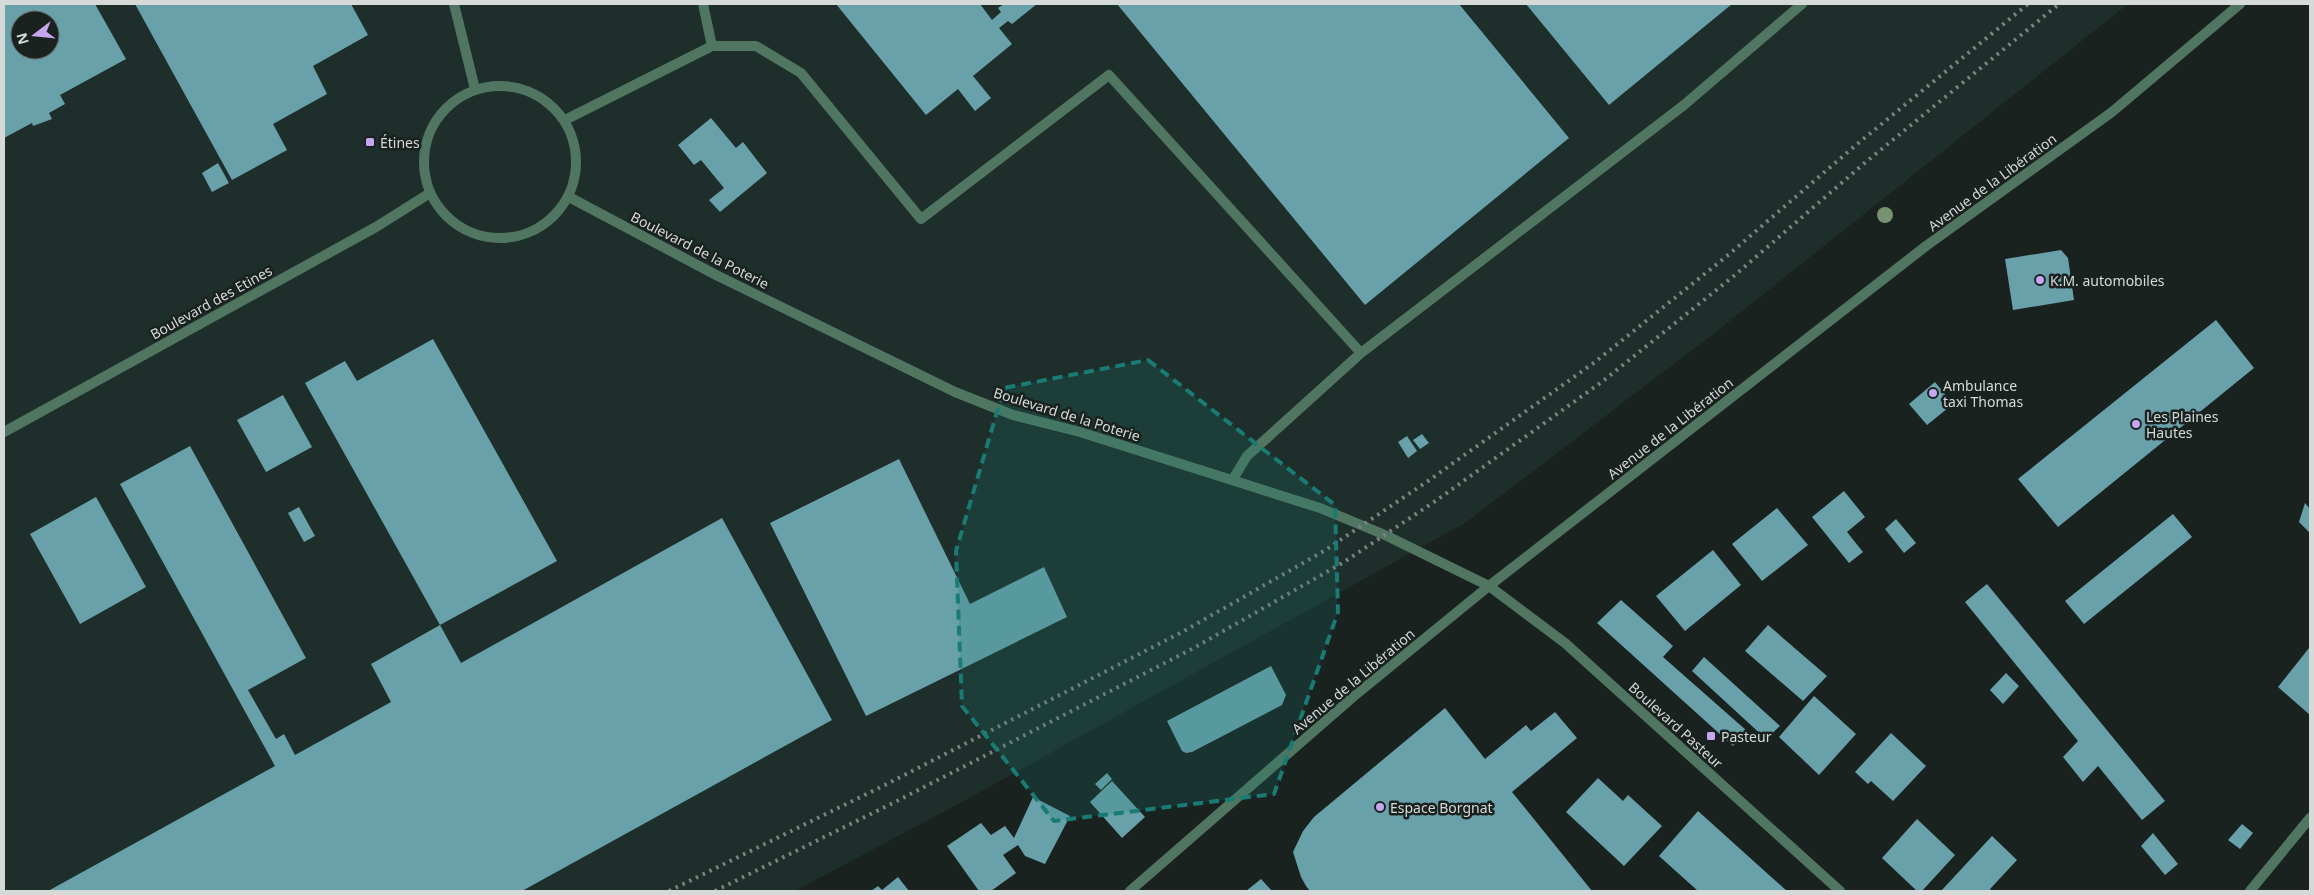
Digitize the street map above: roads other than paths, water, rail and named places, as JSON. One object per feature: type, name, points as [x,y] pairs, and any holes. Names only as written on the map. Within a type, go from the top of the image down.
[{"type":"street","points":[[454,4],[474,89]]},
{"type":"street","points":[[703,4],[712,46]]},
{"type":"street","points":[[1233,479],[1247,456],[1361,354],[1684,105],[1802,4]]},
{"type":"street","name":"Avenue de la Libération","points":[[1130,891],[1353,697],[1489,586],[1926,246],[2112,112],[2240,4]]},
{"type":"street","points":[[565,120],[712,46],[756,46],[801,73],[921,219],[1109,75],[1361,354]]},
{"type":"street","points":[[500,84],[526,88],[548,101],[565,120],[574,138],[577,158],[576,178],[569,197],[554,216],[534,231],[511,238],[486,237],[463,229],[444,214],[430,193],[424,169],[426,143],[435,120],[452,101],[474,89],[500,84]]},
{"type":"street","name":"Boulevard des Etines","points":[[4,432],[368,232],[430,193]]},
{"type":"street","name":"Boulevard de la Poterie","points":[[569,197],[716,275],[956,392],[1013,415],[1080,432],[1320,508],[1385,534],[1489,586]]},
{"type":"street","name":"Boulevard Pasteur","points":[[1489,586],[1565,643],[1840,891]]},
{"type":"street","points":[[2250,891],[2310,818]]},
{"type":"railway","points":[[669,891],[885,785],[1184,631],[1324,551],[1428,481],[1595,362],[1727,256],[1856,145],[2028,4]]},
{"type":"railway","points":[[715,891],[893,803],[1192,649],[1344,562],[1437,500],[1603,381],[1735,275],[1867,161],[2059,4]]},
{"type":"place","name":"Étines","points":[[370,142]]},
{"type":"place","name":"K.M. automobiles","points":[[2040,280]]},
{"type":"place","name":"Ambulance taxi Thomas","points":[[1933,393]]},
{"type":"place","name":"Les Plaines Hautes","points":[[2136,424]]},
{"type":"place","name":"Pasteur","points":[[1711,736]]},
{"type":"place","name":"Espace Borgnat","points":[[1380,807]]}]
